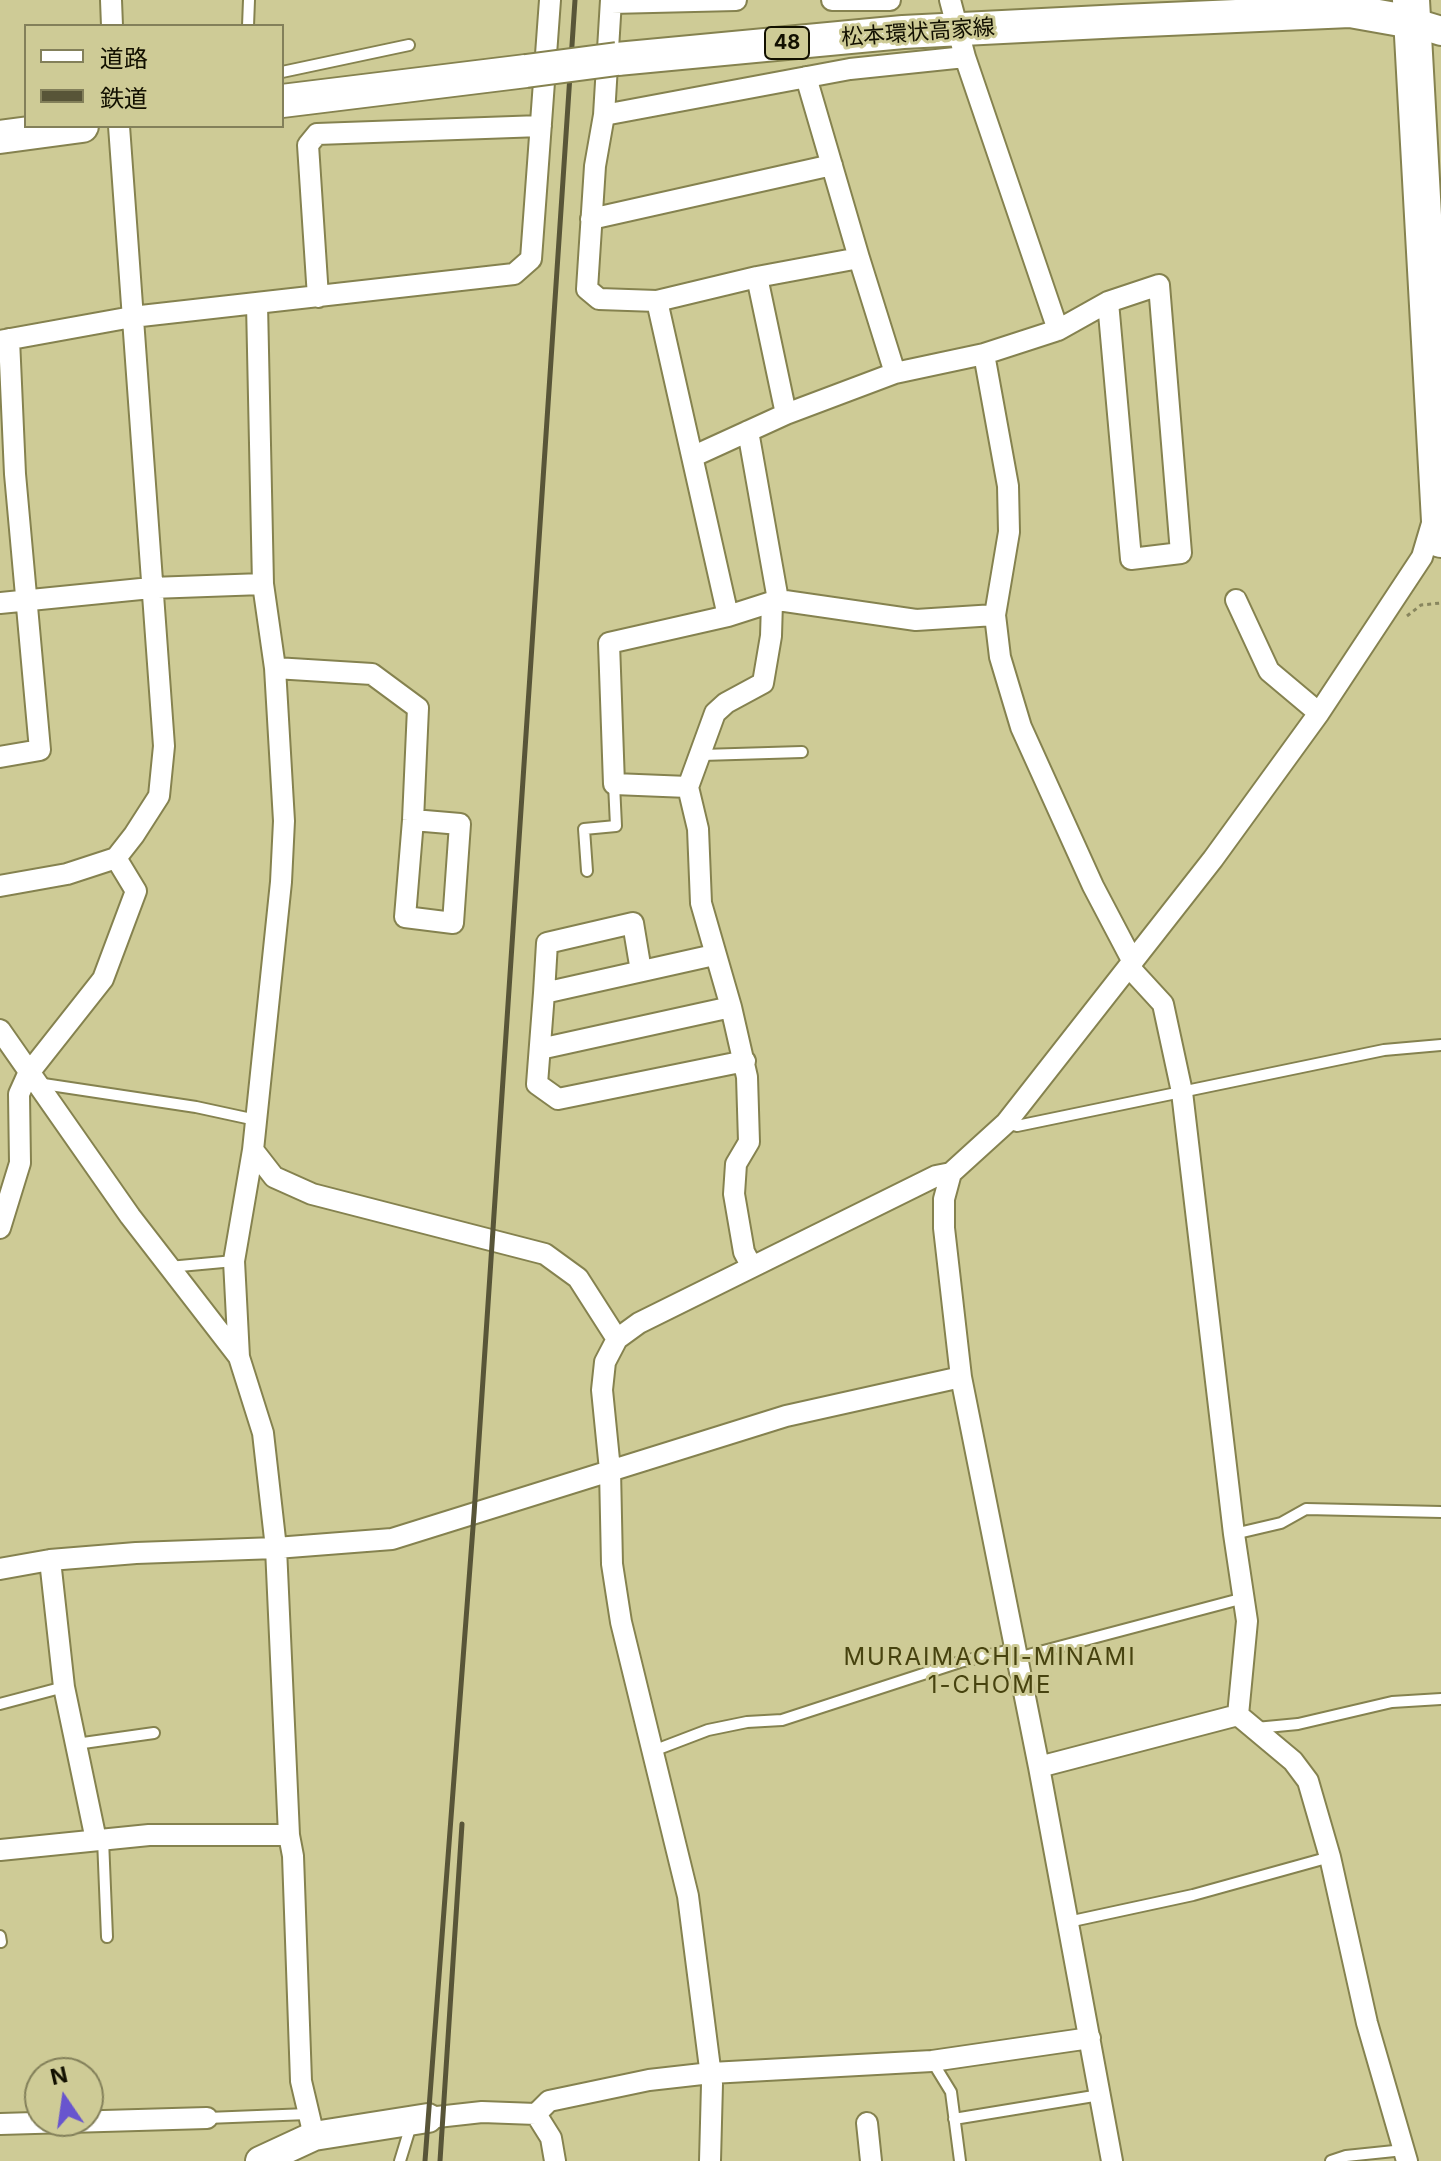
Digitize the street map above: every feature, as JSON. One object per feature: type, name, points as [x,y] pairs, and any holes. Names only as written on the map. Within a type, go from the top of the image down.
[{"type":"highway","points":[[1422,17],[1441,539]]},
{"type":"main road","name":"松本環状高家線","points":[[284,101],[617,59],[958,29],[1350,11],[1422,17]]},
{"type":"main road","points":[[0,137],[67,128]]},
{"type":"street","points":[[111,0],[112,24]]},
{"type":"street","points":[[0,757],[40,750],[26,598],[8,476],[4,340],[132,317],[514,274],[531,259],[550,0]]},
{"type":"street","points":[[736,0],[611,2],[604,115],[595,166],[587,289],[599,299],[657,301],[757,277],[859,258]]},
{"type":"street","points":[[832,0],[890,0]]},
{"type":"street","points":[[604,115],[850,69],[958,29],[1058,330]]},
{"type":"street","points":[[806,77],[895,373]]},
{"type":"street","points":[[318,297],[308,145],[317,134],[541,126]]},
{"type":"street","points":[[0,886],[67,874],[116,858],[159,796],[164,746],[119,128]]},
{"type":"street","points":[[591,219],[832,165]]},
{"type":"street","points":[[757,277],[786,414]]},
{"type":"street","points":[[694,456],[786,414],[895,373],[984,354],[1058,330],[1108,302],[1159,285],[1181,553],[1131,559],[1108,302]]},
{"type":"street","points":[[657,301],[728,616]]},
{"type":"street","points":[[257,304],[263,584],[275,668],[284,837],[253,1150],[234,1261],[239,1357],[263,1433],[276,1548],[289,1835],[293,1856],[301,2081],[311,2125]]},
{"type":"street","points":[[984,354],[1008,486],[1009,532],[995,615],[1000,657],[1021,727],[1093,886],[1131,965],[1163,1004],[1182,1092],[1247,1621],[1246,1722]]},
{"type":"street","points":[[748,431],[775,601],[771,636],[763,683],[726,703],[715,713],[688,787],[698,829],[701,903],[745,1061],[749,1142],[736,1164],[734,1194],[744,1252],[752,1267]]},
{"type":"street","points":[[710,2161],[711,2073],[688,1896],[619,1608],[612,1564],[610,1470],[602,1390],[605,1362],[617,1339],[639,1323],[936,1176],[951,1173],[1006,1123],[1213,859],[1319,713],[1422,557],[1440,500]]},
{"type":"street","points":[[0,603],[26,598],[151,588],[263,584]]},
{"type":"street","points":[[1236,600],[1269,671],[1319,713]]},
{"type":"street","points":[[688,787],[614,784],[609,643],[728,616],[775,601],[916,620],[995,615]]},
{"type":"street","points":[[275,668],[372,674],[418,708],[405,917],[453,923],[460,824],[413,820]]},
{"type":"street","points":[[1,1222],[20,1163],[19,1094],[103,979],[136,891],[116,858]]},
{"type":"street","points":[[641,971],[633,923],[547,943],[537,1084],[558,1099],[745,1061]]},
{"type":"street","points":[[544,993],[714,955]]},
{"type":"street","points":[[540,1049],[731,1007]]},
{"type":"street","points":[[0,1030],[169,1267],[239,1357]]},
{"type":"street","points":[[253,1150],[274,1177],[312,1194],[545,1254],[578,1278],[617,1339]]},
{"type":"street","points":[[951,1173],[944,1199],[944,1228],[961,1377],[1039,1767],[1112,2161]]},
{"type":"street","points":[[0,1569],[50,1560],[136,1553],[276,1548],[392,1539],[786,1416],[961,1377]]},
{"type":"street","points":[[50,1560],[64,1687],[100,1839]]},
{"type":"street","points":[[1039,1767],[1246,1722]]},
{"type":"street","points":[[1246,1722],[1293,1761],[1308,1781],[1330,1857],[1367,2023],[1405,2156]]},
{"type":"street","points":[[0,1850],[149,1835],[289,1835]]},
{"type":"street","points":[[260,2161],[311,2125],[482,2112],[536,2114],[549,2101],[649,2080],[711,2073],[932,2061],[1090,2038]]},
{"type":"street","points":[[536,2114],[551,2138],[555,2161]]},
{"type":"street","points":[[0,2124],[207,2118]]},
{"type":"street","points":[[867,2123],[871,2161]]},
{"type":"lane","points":[[248,24],[249,0]]},
{"type":"lane","points":[[284,72],[409,45]]},
{"type":"lane","points":[[702,755],[802,752]]},
{"type":"lane","points":[[587,871],[584,829],[616,826],[614,784]]},
{"type":"lane","points":[[1006,1123],[1017,1126],[1384,1050],[1441,1045]]},
{"type":"lane","points":[[32,1078],[256,1120]]},
{"type":"lane","points":[[169,1267],[234,1261]]},
{"type":"lane","points":[[1234,1534],[1281,1523],[1306,1509],[1441,1512]]},
{"type":"lane","points":[[653,1751],[708,1730],[747,1722],[782,1720],[960,1662],[1016,1654],[1244,1598]]},
{"type":"lane","points":[[0,1704],[64,1687]]},
{"type":"lane","points":[[1246,1722],[1298,1724],[1392,1702],[1441,1699]]},
{"type":"lane","points":[[76,1744],[154,1733]]},
{"type":"lane","points":[[100,1839],[107,1937]]},
{"type":"lane","points":[[1068,1922],[1193,1895],[1330,1857]]},
{"type":"lane","points":[[932,2061],[951,2092],[960,2161]]},
{"type":"lane","points":[[954,2119],[1100,2095]]},
{"type":"lane","points":[[207,2118],[311,2125]]},
{"type":"lane","points":[[400,2161],[420,2119]]},
{"type":"lane","points":[[1331,2161],[1346,2156],[1405,2156]]},
{"type":"path","points":[[1421,605],[1441,603]]},
{"type":"railway","points":[[425,2161],[474,1514],[575,0]]},
{"type":"railway","points":[[440,2161],[462,1824]]},
{"type":"district","name":"MURAIMACHI-MINAMI 1-CHOME","points":[[990,1672]]}]
